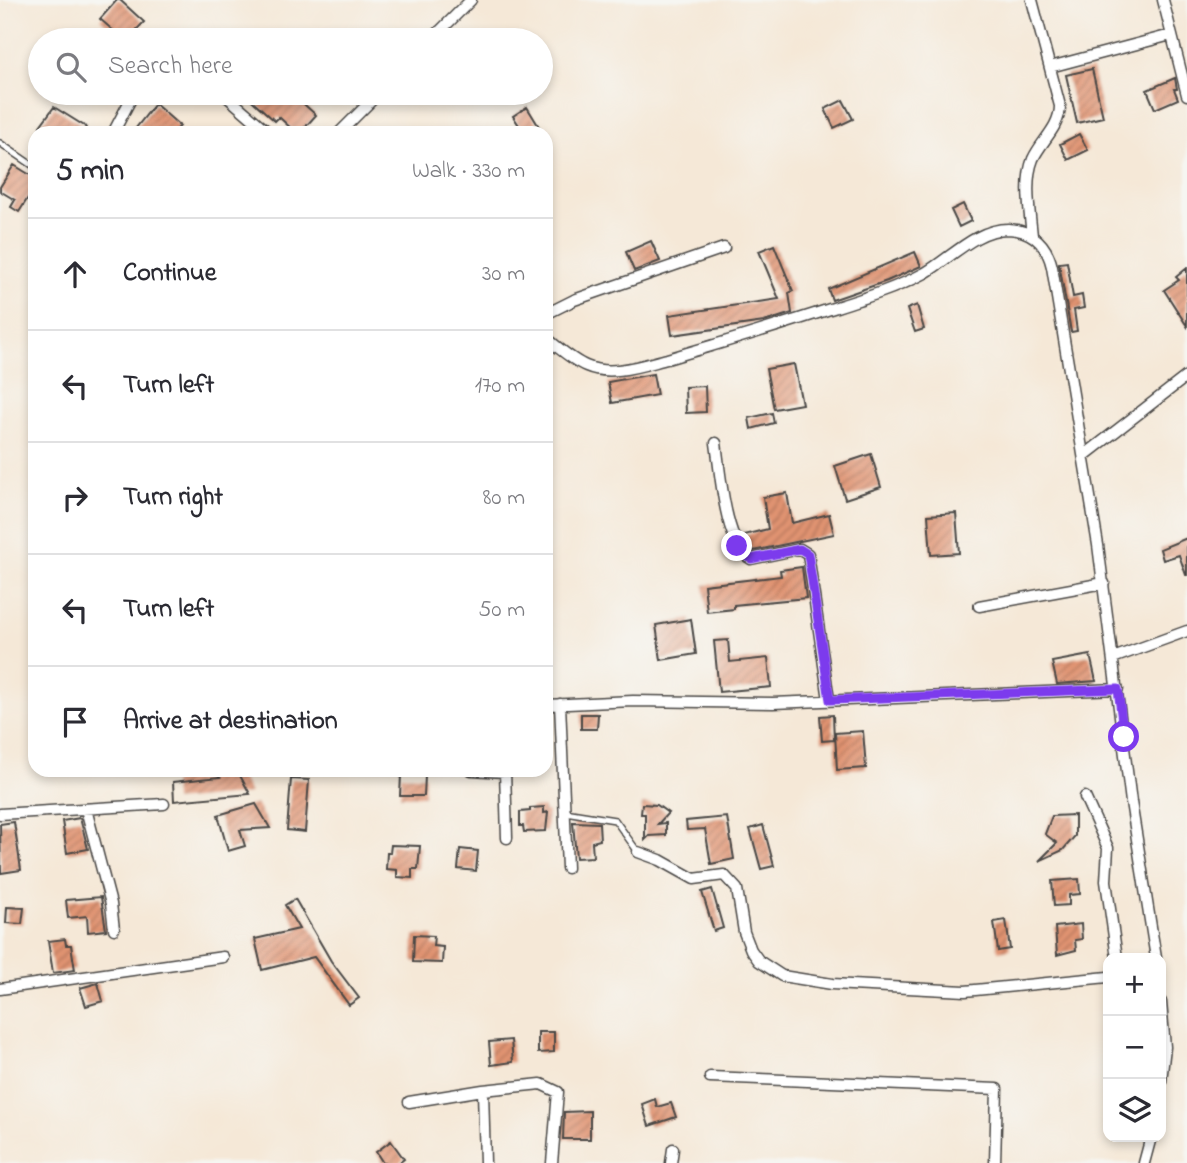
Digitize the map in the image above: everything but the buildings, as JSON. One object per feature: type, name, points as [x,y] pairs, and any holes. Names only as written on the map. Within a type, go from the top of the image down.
[{"type":"street","points":[[443,28],[471,0]]},
{"type":"street","points":[[1032,0],[1060,111],[1030,167],[1032,236]]},
{"type":"street","points":[[1163,0],[1187,95]]},
{"type":"street","points":[[1050,67],[1171,35]]},
{"type":"street","points":[[117,126],[128,105]]},
{"type":"street","points":[[237,105],[262,126]]},
{"type":"street","points":[[346,126],[367,105]]},
{"type":"street","points":[[553,343],[579,362],[595,369],[634,367],[876,294],[926,272],[973,239],[994,230],[1010,229],[1032,236],[1042,243],[1049,254],[1084,455],[1104,583],[1131,802],[1155,953]]},
{"type":"street","points":[[553,310],[574,300],[724,248]]},
{"type":"street","points":[[1084,455],[1187,376]]},
{"type":"street","points":[[716,443],[723,494],[732,531],[741,553],[751,559],[800,549],[808,554],[830,700]]},
{"type":"street","points":[[979,606],[1104,583]]},
{"type":"street","points":[[1113,657],[1187,631]]},
{"type":"street","points":[[553,704],[633,701],[736,704],[1118,689]]},
{"type":"street","points":[[560,704],[568,868]]},
{"type":"street","points":[[504,777],[507,838]]},
{"type":"street","points":[[1085,797],[1108,848],[1105,881],[1115,953]]},
{"type":"street","points":[[0,814],[163,804]]},
{"type":"street","points":[[86,809],[111,904],[114,929]]},
{"type":"street","points":[[638,852],[660,860],[694,879],[724,875],[737,889],[744,932],[751,950],[759,961],[782,976],[832,984],[965,991],[1103,977]]},
{"type":"street","points":[[0,989],[223,957]]},
{"type":"street","points":[[1161,1079],[1165,1047],[1162,1016]]},
{"type":"street","points":[[710,1077],[997,1089],[995,1163]]},
{"type":"street","points":[[409,1102],[541,1084],[558,1092],[552,1163]]},
{"type":"street","points":[[483,1090],[485,1163]]},
{"type":"street","points":[[1144,1163],[1150,1142]]},
{"type":"street","points":[[671,1163],[673,1149]]},
{"type":"lane","points":[[0,143],[28,162]]},
{"type":"lane","points":[[565,812],[615,820],[638,852]]},
{"type":"route","points":[[737,546],[741,553],[751,559],[800,549],[808,554],[830,700],[1118,689],[1124,737]]}]
